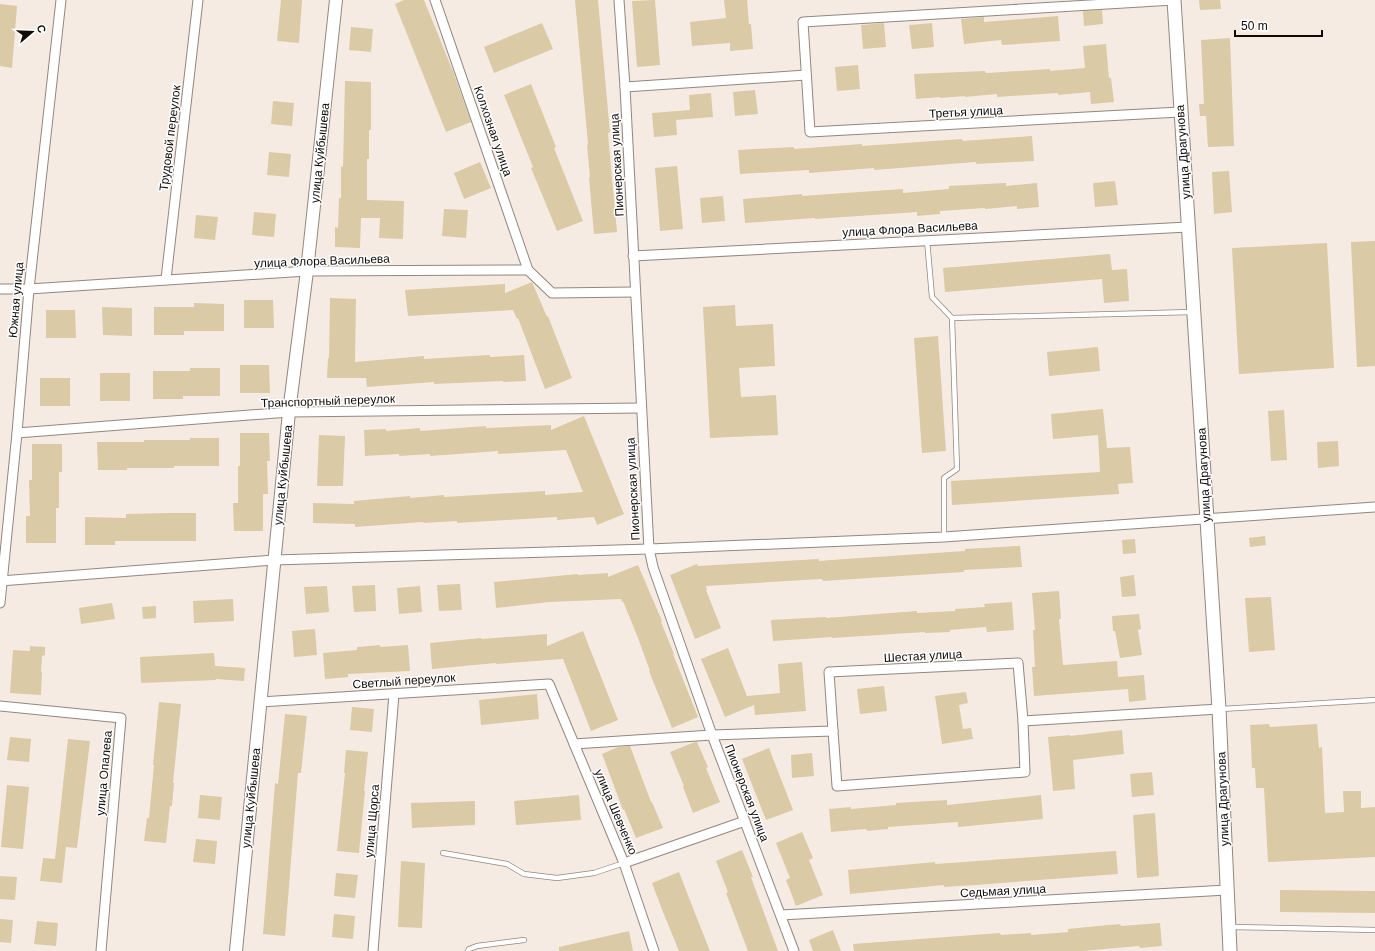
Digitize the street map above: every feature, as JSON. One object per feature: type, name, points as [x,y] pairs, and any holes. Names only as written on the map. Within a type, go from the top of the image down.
[{"type":"main road","name":"улица Драгунова","points":[[1174,0],[1219,709],[1230,951]]},
{"type":"street","name":"Южная улица","points":[[0,603],[17,433],[29,289],[61,0]]},
{"type":"street","name":"Трудовой переулок","points":[[166,279],[198,0]]},
{"type":"street","name":"улица Куйбышева","points":[[236,951],[289,412],[308,271],[336,0]]},
{"type":"street","name":"Колхозная улица","points":[[435,0],[528,270]]},
{"type":"street","name":"Пионерская улица","points":[[619,0],[625,87],[649,549],[653,567],[712,735],[794,951]]},
{"type":"street","name":"Третья улица","points":[[1174,0],[803,22],[810,132],[1180,112]]},
{"type":"street","points":[[625,87],[806,75]]},
{"type":"street","name":"улица Флора Васильева","points":[[633,256],[1188,227]]},
{"type":"street","name":"улица Флора Васильева","points":[[0,289],[29,289],[308,271],[528,270]]},
{"type":"street","points":[[528,270],[552,293],[635,292]]},
{"type":"street","name":"Транспортный переулок","points":[[17,433],[289,412],[641,408]]},
{"type":"street","points":[[1,581],[274,560],[649,549],[944,537],[1375,507]]},
{"type":"street","name":"Шестая улица","points":[[1018,663],[1023,720],[1025,772],[837,786],[829,672],[1018,663]]},
{"type":"street","name":"Светлый переулок","points":[[260,702],[549,684]]},
{"type":"street","name":"улица Шевченко","points":[[549,684],[624,863],[654,951]]},
{"type":"street","name":"улица Щорса","points":[[373,951],[394,694]]},
{"type":"street","name":"улица Опалева","points":[[0,706],[121,718],[101,951]]},
{"type":"street","points":[[1023,720],[1219,709]]},
{"type":"street","points":[[574,744],[712,735],[833,731]]},
{"type":"street","points":[[624,863],[745,821]]},
{"type":"street","name":"Седьмая улица","points":[[781,915],[1227,890]]},
{"type":"lane","points":[[927,240],[932,297],[952,318],[957,469],[944,478],[944,537]]},
{"type":"lane","points":[[952,318],[1195,312]]},
{"type":"lane","points":[[1219,709],[1375,700]]},
{"type":"lane","points":[[443,853],[507,864],[524,874],[557,878],[594,873],[624,863]]},
{"type":"lane","points":[[1229,927],[1375,930]]},
{"type":"lane","points":[[468,951],[469,949],[477,946],[524,940]]},
{"type":"building","points":[[281,0],[302,0],[299,43],[277,41]]},
{"type":"building","points":[[404,0],[424,0],[454,74],[471,122],[446,132],[395,4]]},
{"type":"building","points":[[575,0],[598,0],[617,232],[594,234],[589,178],[588,144]]},
{"type":"building","points":[[655,0],[660,65],[637,67],[632,1]]},
{"type":"building","points":[[724,0],[747,0],[753,49],[730,51],[730,43],[692,46],[690,22],[726,18]]},
{"type":"building","points":[[1199,0],[1220,0],[1221,9],[1200,10]]},
{"type":"building","points":[[0,4],[17,6],[12,68],[0,66]]},
{"type":"building","points":[[1102,10],[1103,24],[1084,26],[1083,11]]},
{"type":"building","points":[[1058,16],[1060,41],[1002,45],[1001,40],[964,44],[961,19],[984,17],[984,22]]},
{"type":"building","points":[[542,23],[553,49],[494,73],[484,47]]},
{"type":"building","points":[[884,23],[886,47],[863,49],[861,25]]},
{"type":"building","points":[[932,23],[934,47],[912,49],[909,25]]},
{"type":"building","points":[[351,27],[373,29],[371,52],[349,50]]},
{"type":"building","points":[[1230,38],[1234,146],[1208,147],[1206,116],[1200,116],[1199,104],[1204,104],[1201,40]]},
{"type":"building","points":[[1106,44],[1109,78],[1111,78],[1114,102],[1091,104],[1090,92],[1058,95],[1058,93],[997,97],[997,94],[916,99],[914,74],[985,71],[986,73],[1050,69],[1050,71],[1085,68],[1083,46]]},
{"type":"building","points":[[858,65],[860,89],[837,91],[835,67]]},
{"type":"building","points":[[345,81],[371,82],[371,130],[369,130],[369,159],[367,159],[367,200],[404,201],[403,239],[379,238],[380,218],[361,218],[360,248],[335,247],[335,227],[338,228],[339,198],[341,198],[341,166],[343,167]]},
{"type":"building","points":[[531,84],[556,147],[554,148],[583,221],[557,231],[531,168],[533,167],[504,95]]},
{"type":"building","points":[[755,90],[758,114],[735,116],[733,92]]},
{"type":"building","points":[[711,93],[713,117],[676,120],[677,135],[654,137],[652,113],[690,110],[689,95]]},
{"type":"building","points":[[273,101],[294,103],[292,126],[271,124]]},
{"type":"building","points":[[1032,136],[1034,161],[976,164],[976,162],[874,170],[874,168],[809,173],[809,170],[740,174],[738,150],[794,147],[794,149],[862,144],[862,146]]},
{"type":"building","points":[[269,152],[291,154],[289,177],[267,175]]},
{"type":"building","points":[[480,162],[491,188],[464,199],[454,173]]},
{"type":"building","points":[[677,166],[683,229],[660,231],[655,168]]},
{"type":"building","points":[[1229,171],[1232,212],[1214,214],[1212,172]]},
{"type":"building","points":[[1115,181],[1118,205],[1095,207],[1093,183]]},
{"type":"building","points":[[1006,183],[1006,186],[1037,183],[1039,207],[1017,209],[1017,206],[940,211],[940,214],[917,216],[917,212],[745,223],[743,199],[802,194],[802,196],[903,189],[903,193],[949,189],[949,186]]},
{"type":"building","points":[[723,196],[725,221],[702,223],[700,198]]},
{"type":"building","points":[[444,209],[468,210],[466,238],[442,236]]},
{"type":"building","points":[[254,212],[276,214],[274,237],[252,235]]},
{"type":"building","points":[[196,215],[218,217],[215,240],[194,238]]},
{"type":"building","points":[[1375,241],[1375,366],[1357,367],[1351,242]]},
{"type":"building","points":[[1327,243],[1334,368],[1239,374],[1232,248]]},
{"type":"building","points":[[1110,254],[1112,270],[1127,269],[1129,301],[1104,303],[1102,279],[945,292],[943,268]]},
{"type":"building","points":[[532,282],[547,317],[548,316],[572,378],[545,389],[518,318],[517,319],[513,310],[408,316],[405,290],[505,284],[505,293]]},
{"type":"building","points":[[330,298],[356,299],[355,362],[424,356],[424,359],[490,355],[490,357],[524,355],[526,381],[434,384],[434,382],[367,387],[366,378],[327,378],[329,358]]},
{"type":"building","points":[[244,300],[273,300],[274,328],[244,328]]},
{"type":"building","points":[[194,303],[224,304],[224,331],[184,331],[184,335],[154,335],[154,307],[194,307]]},
{"type":"building","points":[[735,305],[736,326],[773,324],[775,366],[739,368],[741,397],[776,395],[778,435],[710,438],[703,307]]},
{"type":"building","points":[[102,307],[132,308],[132,336],[103,335]]},
{"type":"building","points":[[46,310],[75,310],[76,338],[46,338]]},
{"type":"building","points":[[938,336],[946,451],[922,453],[914,338]]},
{"type":"building","points":[[1098,347],[1100,371],[1049,376],[1047,352]]},
{"type":"building","points":[[240,365],[269,365],[270,393],[240,393]]},
{"type":"building","points":[[190,368],[220,368],[220,396],[183,396],[183,399],[153,399],[153,371],[190,371]]},
{"type":"building","points":[[100,373],[130,373],[130,401],[100,401]]},
{"type":"building","points":[[40,378],[70,378],[70,406],[40,406]]},
{"type":"building","points":[[1103,409],[1107,448],[1130,447],[1133,483],[1118,484],[1119,494],[952,505],[951,481],[1100,472],[1098,435],[1053,439],[1051,414]]},
{"type":"building","points":[[1284,410],[1287,460],[1271,461],[1268,411]]},
{"type":"building","points":[[584,416],[624,514],[597,525],[594,517],[557,520],[557,517],[457,523],[457,521],[423,522],[355,527],[355,524],[313,523],[313,503],[354,504],[354,501],[410,496],[410,498],[444,495],[444,497],[545,491],[545,495],[583,492],[566,450],[498,454],[498,451],[430,456],[430,454],[399,456],[399,454],[365,456],[364,430],[386,429],[386,431],[420,428],[420,431],[486,426],[486,428],[551,425],[551,430]]},
{"type":"building","points":[[240,433],[269,433],[270,461],[267,461],[268,494],[263,494],[263,531],[234,531],[233,503],[238,503]]},
{"type":"building","points":[[319,435],[345,436],[343,486],[317,486]]},
{"type":"building","points":[[190,438],[219,438],[219,466],[174,466],[174,468],[127,468],[127,470],[98,470],[97,442],[144,442],[144,440],[190,440]]},
{"type":"building","points":[[1338,441],[1339,466],[1318,468],[1317,442]]},
{"type":"building","points":[[32,444],[62,444],[62,472],[59,472],[59,508],[56,508],[56,543],[26,543],[26,516],[30,516],[29,480],[32,480]]},
{"type":"building","points":[[196,513],[196,541],[115,541],[115,545],[85,545],[85,517],[126,518],[126,514]]},
{"type":"building","points":[[1265,536],[1266,545],[1250,547],[1249,538]]},
{"type":"building","points":[[1135,539],[1136,553],[1123,554],[1122,540]]},
{"type":"building","points":[[1020,546],[1022,567],[823,581],[822,579],[706,586],[706,590],[721,628],[695,639],[670,575],[697,564],[698,566],[819,559],[819,561]]},
{"type":"building","points":[[638,565],[662,621],[661,622],[673,654],[698,717],[672,728],[649,671],[638,638],[621,599],[549,602],[496,608],[494,582],[578,574],[608,573],[608,577]]},
{"type":"building","points":[[1134,575],[1136,596],[1122,597],[1120,577]]},
{"type":"building","points":[[460,584],[462,610],[439,611],[437,585]]},
{"type":"building","points":[[375,585],[376,611],[354,612],[352,586]]},
{"type":"building","points":[[327,586],[329,612],[306,614],[304,587]]},
{"type":"building","points":[[420,586],[422,612],[399,614],[397,588]]},
{"type":"building","points":[[1059,591],[1061,619],[1059,619],[1063,665],[1117,661],[1118,677],[1144,675],[1146,700],[1129,702],[1128,689],[1034,696],[1032,667],[1035,667],[1033,630],[1035,630],[1032,593]]},
{"type":"building","points":[[1271,597],[1275,650],[1249,652],[1245,598]]},
{"type":"building","points":[[233,599],[234,621],[194,623],[193,601]]},
{"type":"building","points":[[1012,602],[1014,630],[987,632],[986,627],[950,630],[950,632],[925,632],[773,641],[771,620],[826,618],[917,611],[917,613],[955,611],[955,609],[985,607],[984,604]]},
{"type":"building","points":[[112,603],[115,619],[81,624],[79,608]]},
{"type":"building","points":[[156,606],[156,618],[143,619],[142,607]]},
{"type":"building","points":[[1139,614],[1141,629],[1138,630],[1142,655],[1120,658],[1115,631],[1113,631],[1112,616]]},
{"type":"building","points":[[315,629],[317,655],[294,657],[292,631]]},
{"type":"building","points":[[583,631],[618,720],[591,731],[563,659],[432,669],[430,643],[547,634],[547,646]]},
{"type":"building","points":[[380,645],[380,647],[408,645],[410,671],[348,674],[348,677],[325,679],[323,653],[357,650],[357,647]]},
{"type":"building","points":[[30,646],[45,647],[45,655],[42,656],[41,695],[10,693],[13,650],[30,651]]},
{"type":"building","points":[[728,648],[747,696],[780,693],[778,664],[802,662],[806,711],[755,715],[754,705],[725,717],[701,659]]},
{"type":"building","points":[[214,653],[215,666],[245,668],[244,681],[216,679],[141,683],[140,657]]},
{"type":"building","points":[[884,686],[887,711],[860,714],[857,689]]},
{"type":"building","points":[[966,692],[968,703],[959,705],[963,729],[971,728],[973,739],[942,744],[935,696]]},
{"type":"building","points":[[537,694],[539,719],[481,725],[479,700]]},
{"type":"building","points":[[159,702],[181,704],[172,806],[170,806],[166,843],[144,841],[147,818],[149,818]]},
{"type":"building","points":[[352,707],[374,709],[372,732],[350,730]]},
{"type":"building","points":[[285,714],[307,716],[301,773],[298,773],[285,936],[263,934],[275,783],[278,784]]},
{"type":"building","points":[[1269,724],[1270,727],[1317,724],[1319,748],[1322,747],[1325,813],[1344,812],[1343,791],[1361,791],[1361,808],[1375,807],[1375,857],[1268,862],[1264,788],[1256,788],[1255,768],[1252,768],[1250,725]]},
{"type":"building","points":[[1122,730],[1124,754],[1073,760],[1075,789],[1053,791],[1048,737]]},
{"type":"building","points":[[10,737],[31,739],[29,762],[7,760]]},
{"type":"building","points":[[68,739],[90,741],[77,848],[66,847],[62,883],[40,881],[43,858],[55,859]]},
{"type":"building","points":[[697,742],[708,767],[706,768],[720,802],[693,813],[670,752]]},
{"type":"building","points":[[630,746],[651,802],[663,828],[636,838],[624,809],[623,810],[602,754],[618,747]]},
{"type":"building","points":[[769,748],[793,810],[766,820],[742,759]]},
{"type":"building","points":[[346,750],[368,752],[359,853],[337,851]]},
{"type":"building","points":[[812,753],[814,776],[792,778],[791,755]]},
{"type":"building","points":[[1152,772],[1154,795],[1132,797],[1130,774]]},
{"type":"building","points":[[7,785],[29,787],[23,849],[1,847]]},
{"type":"building","points":[[200,795],[222,797],[220,820],[198,818]]},
{"type":"building","points":[[579,795],[581,820],[516,825],[514,801]]},
{"type":"building","points":[[1041,795],[1043,819],[958,827],[958,822],[888,827],[888,829],[867,831],[866,829],[831,832],[829,809],[851,807],[851,809],[896,805],[896,803],[947,800],[947,805]]},
{"type":"building","points":[[475,801],[475,825],[412,828],[411,803]]},
{"type":"building","points":[[1155,813],[1159,876],[1137,878],[1133,815]]},
{"type":"building","points":[[802,832],[813,858],[809,860],[823,895],[796,906],[786,880],[790,878],[776,843]]},
{"type":"building","points":[[196,839],[217,841],[215,864],[193,862]]},
{"type":"building","points":[[742,850],[753,877],[751,877],[778,951],[748,951],[726,893],[728,892],[716,861]]},
{"type":"building","points":[[1116,851],[1118,874],[944,887],[944,885],[850,894],[848,870],[935,862],[935,864]]},
{"type":"building","points":[[401,861],[425,863],[422,928],[398,927]]},
{"type":"building","points":[[679,872],[710,951],[679,951],[663,912],[652,883]]},
{"type":"building","points":[[336,873],[358,875],[355,898],[334,896]]},
{"type":"building","points":[[0,876],[17,877],[15,900],[0,899]]},
{"type":"building","points":[[1280,890],[1375,891],[1375,913],[1280,912]]},
{"type":"building","points":[[334,914],[355,916],[353,939],[332,937]]},
{"type":"building","points":[[0,919],[13,920],[11,943],[0,942]]},
{"type":"building","points":[[37,921],[58,923],[56,946],[34,944]]},
{"type":"building","points":[[1160,923],[1162,946],[1140,948],[1139,946],[1082,951],[854,951],[853,944],[1000,933],[1001,935],[1031,933],[1031,935],[1068,932],[1068,929],[1098,926]]},
{"type":"building","points":[[833,930],[841,951],[813,951],[809,940]]},
{"type":"building","points":[[629,931],[633,951],[559,951],[559,947]]}]
